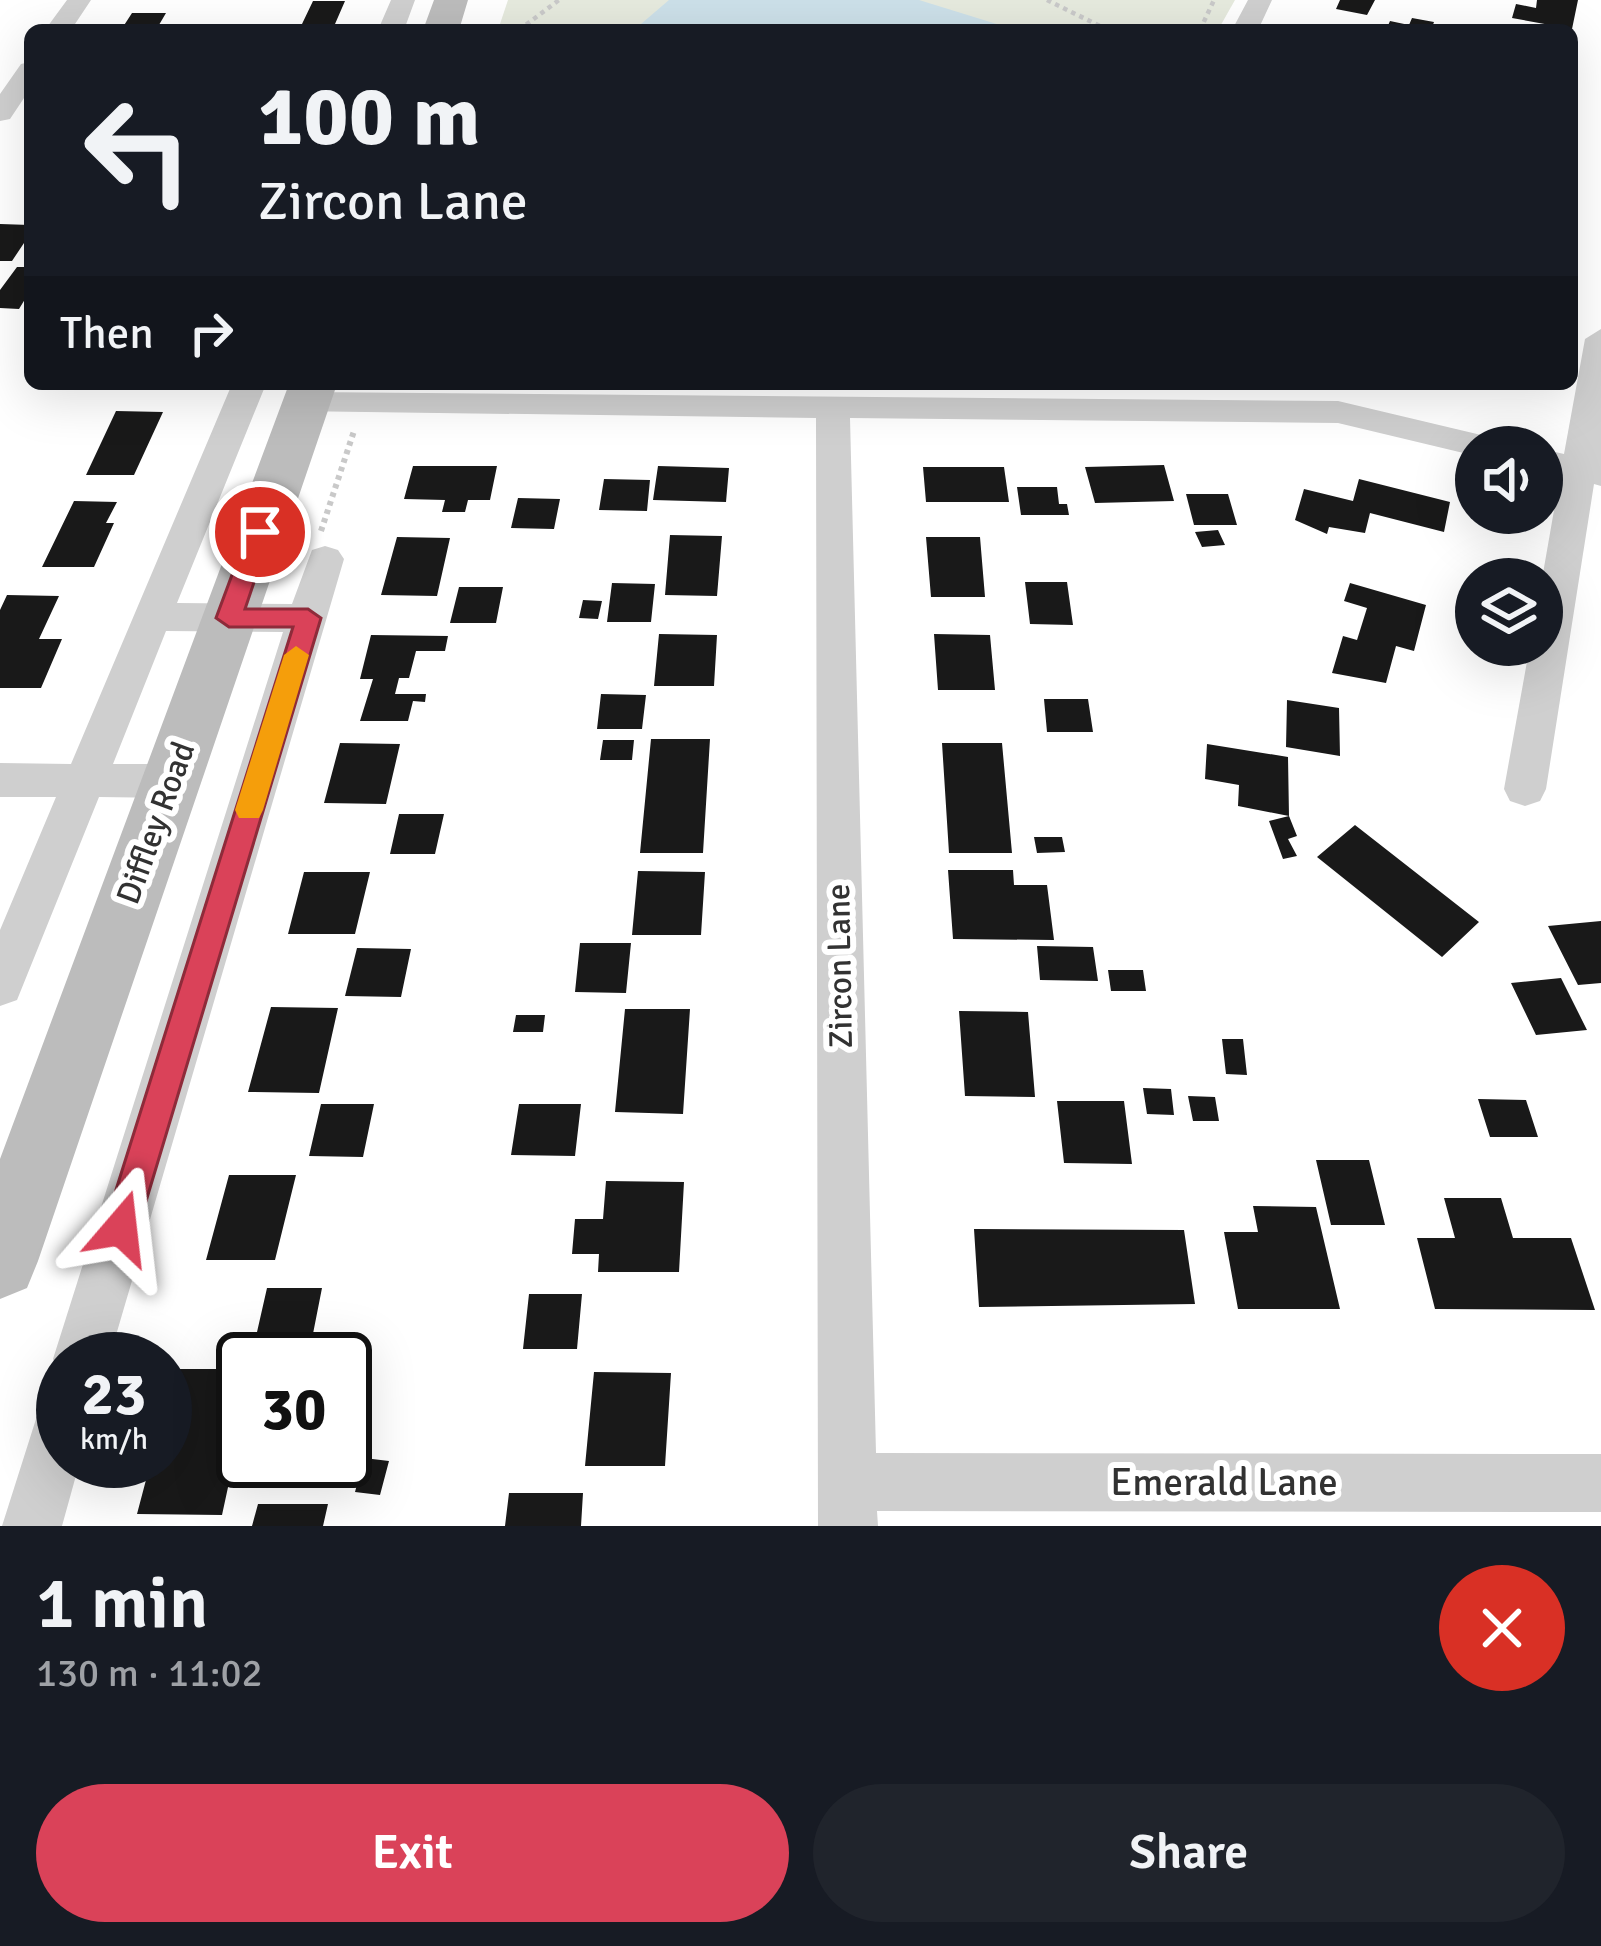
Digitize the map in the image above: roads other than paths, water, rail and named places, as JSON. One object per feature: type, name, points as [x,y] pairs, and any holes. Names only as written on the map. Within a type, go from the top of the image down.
[{"type":"main road","name":"Diffley Road","points":[[0,1262],[308,394]]},
{"type":"street","points":[[0,113],[24,79]]},
{"type":"street","points":[[1525,789],[1574,468],[1601,339]]},
{"type":"street","points":[[0,985],[156,617],[308,394],[833,406],[1057,395],[1338,412],[1455,440]]},
{"type":"street","name":"Zircon Lane","points":[[833,406],[848,1504]]},
{"type":"street","points":[[89,1332],[326,559]]},
{"type":"street","points":[[156,617],[308,618]]},
{"type":"street","points":[[0,780],[171,781]]},
{"type":"street","name":"Emerald Lane","points":[[848,1504],[1601,1483]]},
{"type":"street","points":[[32,1526],[43,1488]]},
{"type":"water","points":[[669,0],[919,0],[997,24],[641,24]]}]
